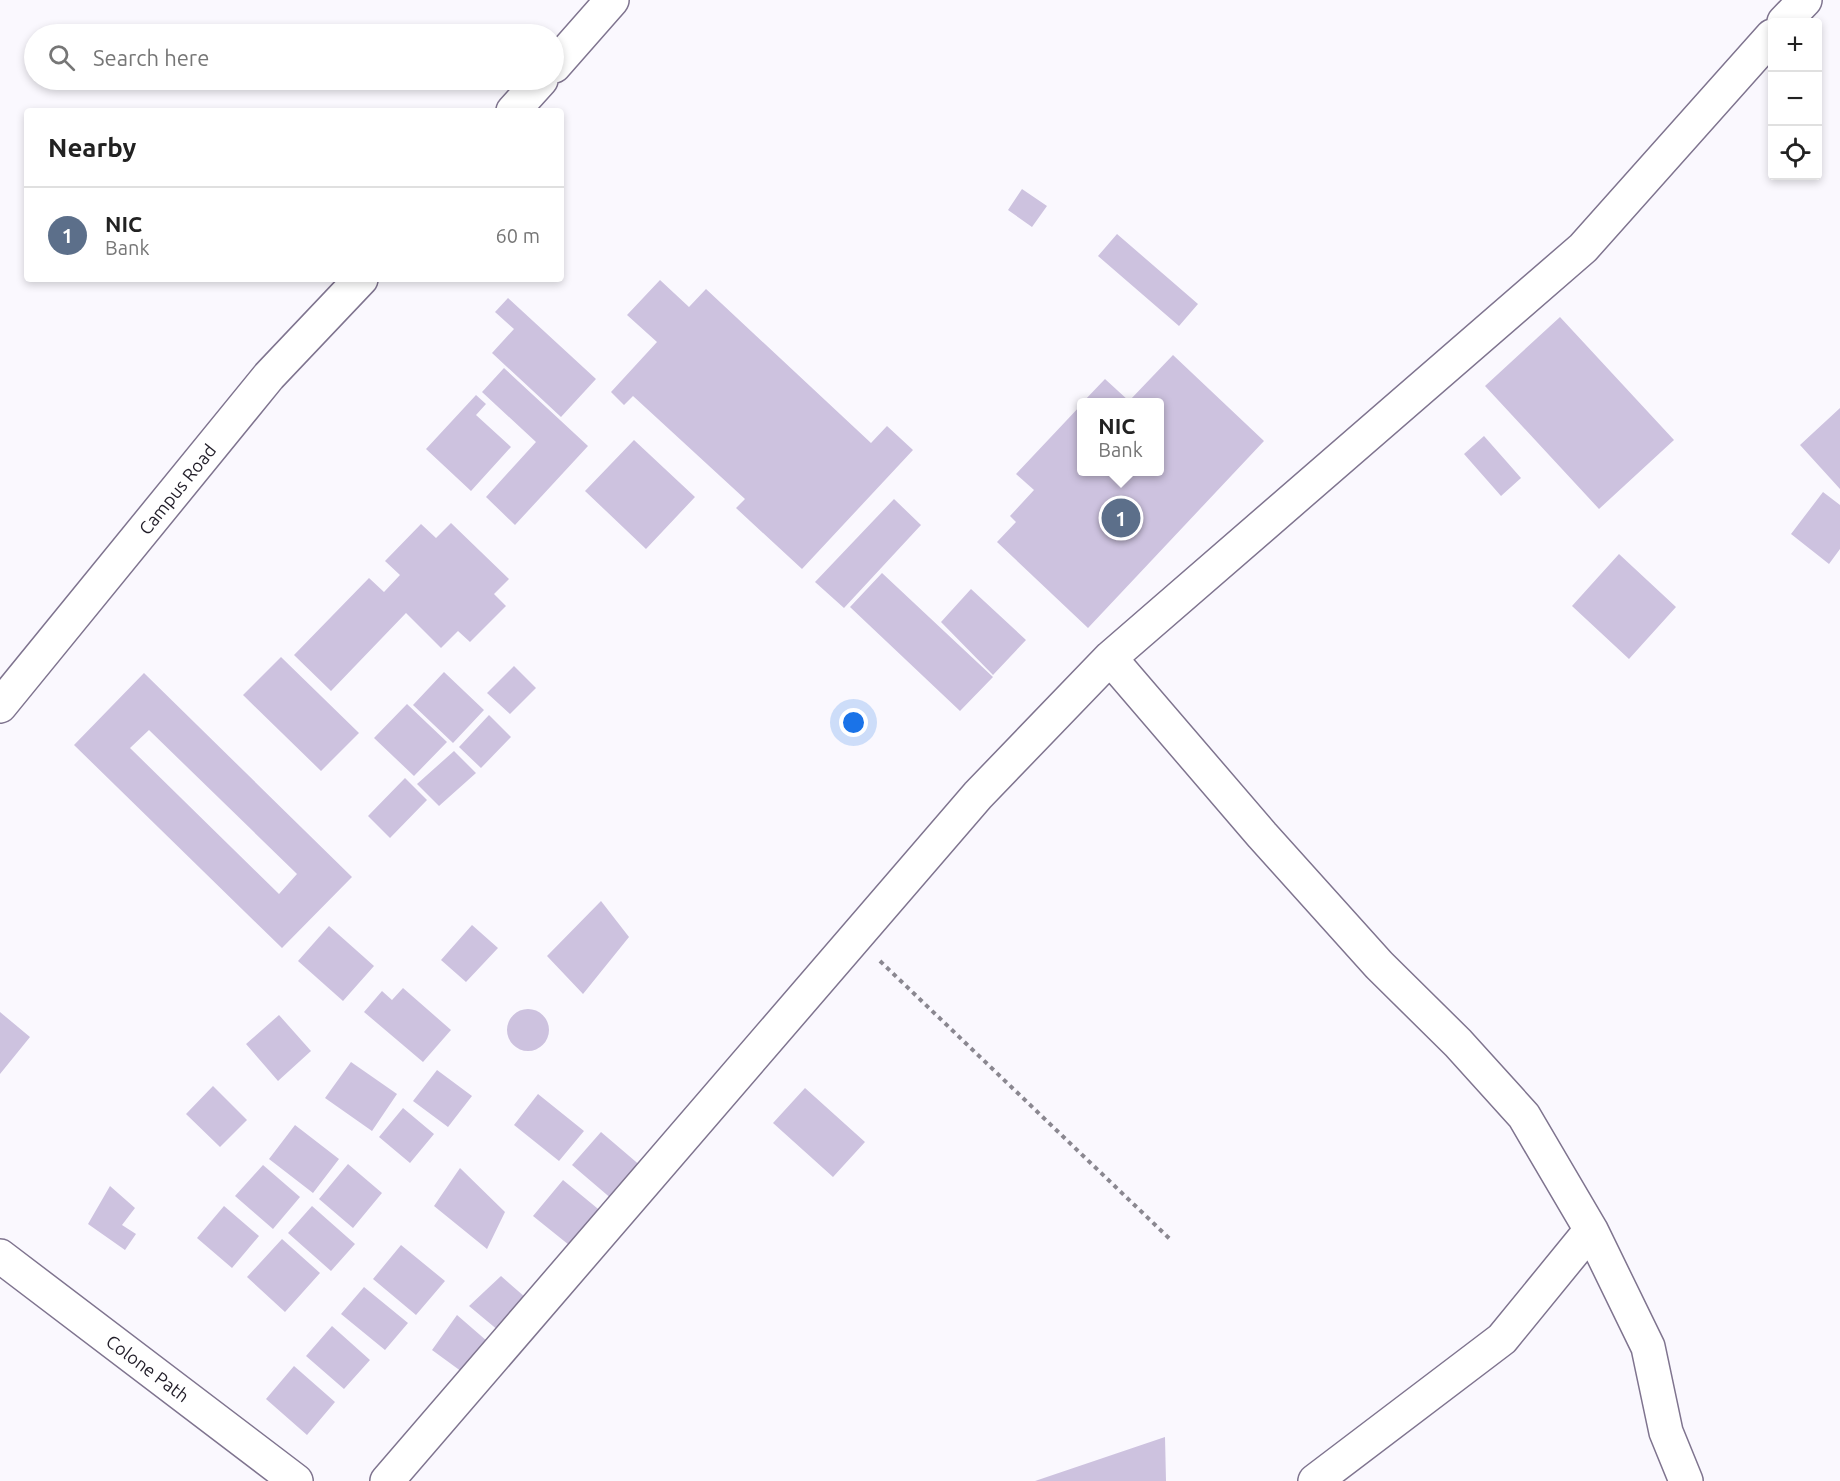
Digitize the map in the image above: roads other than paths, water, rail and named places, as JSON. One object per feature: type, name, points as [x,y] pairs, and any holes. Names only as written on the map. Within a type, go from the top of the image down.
[{"type":"street","points":[[564,55],[612,0]]},
{"type":"street","points":[[1788,18],[1804,0]]},
{"type":"street","points":[[387,1481],[978,795],[1110,658],[1583,248],[1768,42]]},
{"type":"street","points":[[516,108],[532,90]]},
{"type":"street","name":"Campus Road","points":[[0,706],[269,376],[358,282]]},
{"type":"street","points":[[1110,658],[1262,835],[1379,965],[1458,1043],[1524,1116],[1591,1230],[1648,1347],[1666,1432],[1686,1481]]},
{"type":"street","points":[[1316,1481],[1502,1339],[1591,1230]]},
{"type":"street","name":"Colone Path","points":[[0,1256],[296,1481]]},
{"type":"place","name":"NIC","points":[[1121,518]]}]
